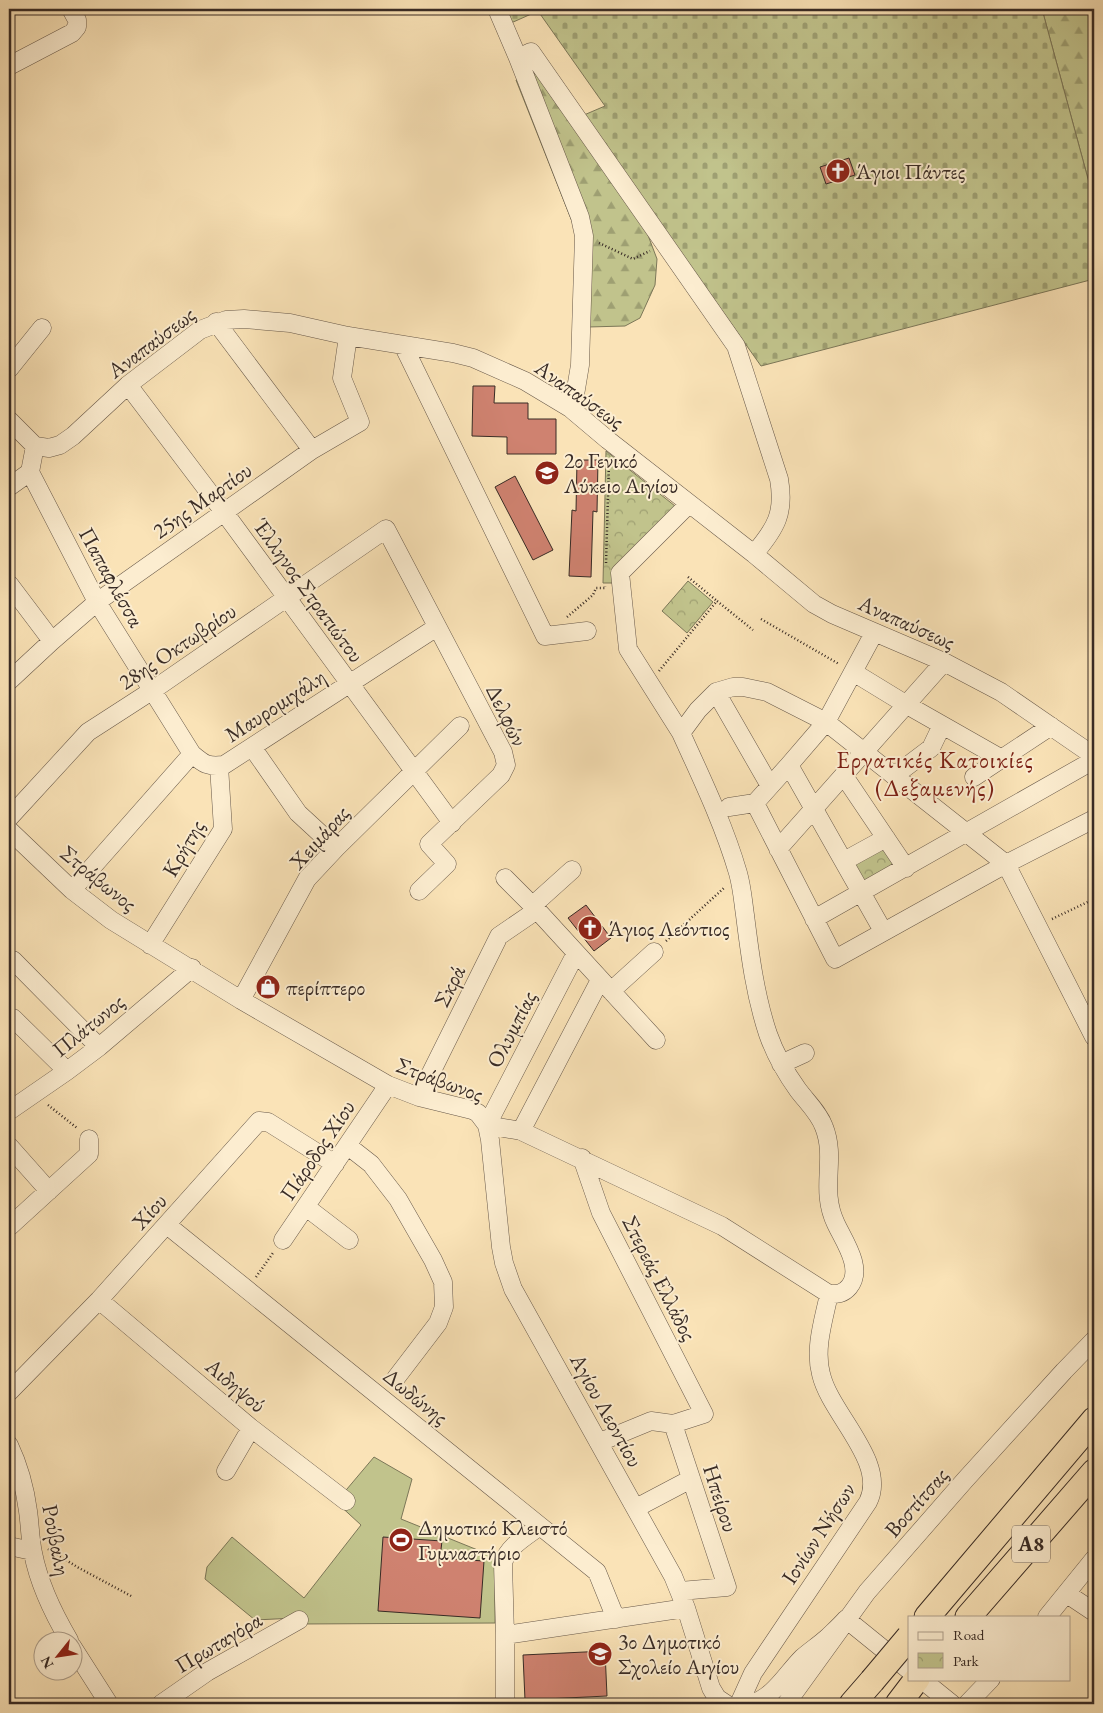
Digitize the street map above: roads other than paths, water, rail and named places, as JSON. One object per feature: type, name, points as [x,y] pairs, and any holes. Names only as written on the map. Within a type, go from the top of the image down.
[{"type":"highway","name":"Α8","points":[[928,1616],[1094,1420]]},
{"type":"highway","name":"Α8","points":[[969,1616],[1094,1472]]},
{"type":"highway","points":[[852,1704],[908,1638]]},
{"type":"highway","points":[[898,1704],[916,1680]]},
{"type":"street","points":[[9,66],[72,33],[77,27],[77,20],[71,9]]},
{"type":"street","points":[[497,9],[580,217],[584,236],[580,365],[575,395],[570,408]]},
{"type":"street","points":[[518,58],[532,52],[736,346],[779,479],[781,502],[778,519],[769,536],[754,554]]},
{"type":"street","name":"Αναπαύσεως","points":[[35,446],[49,448],[60,445],[73,436],[128,385],[200,330],[216,322],[244,319],[281,322],[472,358],[525,381],[570,408],[814,604],[874,633],[944,662],[1001,692],[1094,756]]},
{"type":"street","points":[[216,322],[312,450]]},
{"type":"street","points":[[9,370],[42,328]]},
{"type":"street","name":"25ης Μαρτίου","points":[[9,681],[97,602],[312,450],[360,422],[342,378],[348,336]]},
{"type":"street","points":[[403,345],[545,636],[587,631]]},
{"type":"street","name":"Έλληνος Στρατιώτου","points":[[128,385],[224,512],[452,823]]},
{"type":"street","points":[[9,420],[35,446],[30,472],[9,487]]},
{"type":"street","name":"Παπαφλέσσα","points":[[30,472],[97,602],[192,754],[204,764],[215,766]]},
{"type":"street","points":[[690,504],[620,573],[628,649],[682,733],[710,795],[739,875],[756,992],[768,1033],[781,1064],[820,1119],[827,1138],[829,1159],[826,1186],[828,1201],[833,1219],[850,1254],[854,1276],[852,1283],[844,1292],[829,1294]]},
{"type":"street","name":"28ης Οκτωβρίου","points":[[9,818],[88,732],[153,690],[386,529]]},
{"type":"street","name":"Δελφών","points":[[386,529],[503,752],[506,765],[501,775],[429,844],[447,864],[419,891]]},
{"type":"street","points":[[9,584],[52,641]]},
{"type":"street","name":"Μαυρομιχάλη","points":[[215,766],[224,766],[437,627]]},
{"type":"street","points":[[729,807],[754,803],[826,722],[874,633]]},
{"type":"street","points":[[778,849],[944,662]]},
{"type":"street","points":[[853,672],[1002,759]]},
{"type":"street","points":[[682,733],[698,710],[716,692],[743,686],[767,692],[826,722],[1006,864],[1092,1026]]},
{"type":"street","points":[[716,692],[770,786]]},
{"type":"street","points":[[894,776],[931,748],[942,725]]},
{"type":"street","name":"Χειμάρας","points":[[241,1000],[307,880],[336,848],[460,726]]},
{"type":"street","points":[[974,776],[1051,726]]},
{"type":"street","points":[[252,747],[298,813],[336,848]]},
{"type":"street","points":[[72,890],[192,754]]},
{"type":"street","points":[[814,919],[1094,760]]},
{"type":"street","points":[[789,765],[883,931]]},
{"type":"street","name":"Κρήτης","points":[[150,945],[223,829],[215,766]]},
{"type":"street","points":[[844,776],[906,868]]},
{"type":"street","points":[[754,803],[835,959],[1006,864],[1094,819]]},
{"type":"street","name":"Στράβωνος","points":[[9,830],[72,890],[111,920],[150,945],[192,968],[241,1000],[388,1085],[419,1097],[472,1110],[483,1118],[487,1125],[521,1131],[582,1158],[722,1226],[829,1294]]},
{"type":"street","points":[[844,862],[886,838]]},
{"type":"street","name":"Σκρά","points":[[419,1097],[499,936],[534,908],[572,870]]},
{"type":"street","points":[[505,878],[656,1040]]},
{"type":"street","points":[[521,1131],[605,986],[654,952]]},
{"type":"street","name":"Ολυμπίας","points":[[487,1125],[576,953]]},
{"type":"street","points":[[9,960],[13,960],[99,1047]]},
{"type":"street","name":"Πλάτωνος","points":[[9,1111],[67,1072],[99,1047],[192,968]]},
{"type":"street","points":[[9,1021],[13,1018],[67,1072]]},
{"type":"street","points":[[781,1064],[805,1053]]},
{"type":"street","name":"Πάροδος Χίου","points":[[283,1240],[388,1085]]},
{"type":"street","name":"Χίου","points":[[9,1392],[99,1300],[259,1122],[268,1122],[335,1164]]},
{"type":"street","name":"Αγίου Λεοντίου","points":[[487,1125],[501,1247],[508,1275],[518,1300],[600,1442],[670,1571],[686,1608],[711,1688],[720,1704]]},
{"type":"street","points":[[9,1227],[89,1154],[89,1139]]},
{"type":"street","points":[[9,1146],[48,1191]]},
{"type":"street","points":[[348,1146],[371,1164],[398,1199],[434,1260],[443,1282],[444,1307],[438,1323],[396,1378]]},
{"type":"street","name":"Στερεάς Ελλάδος","points":[[582,1158],[601,1213],[704,1414],[673,1424]]},
{"type":"street","points":[[306,1207],[349,1240]]},
{"type":"street","name":"Δωδώνης","points":[[168,1225],[597,1572],[616,1618]]},
{"type":"street","name":"Ιονίων Νήσων","points":[[739,1704],[753,1673],[868,1502],[874,1489],[868,1461],[830,1399],[820,1373],[819,1349],[829,1294]]},
{"type":"street","name":"Αιδηψού","points":[[99,1300],[251,1428],[346,1501]]},
{"type":"street","name":"Βοστίτσας","points":[[786,1704],[867,1592],[965,1480],[1094,1340]]},
{"type":"street","points":[[600,1442],[651,1422],[673,1424]]},
{"type":"street","name":"Ηπείρου","points":[[673,1424],[727,1587],[680,1591]]},
{"type":"street","points":[[226,1471],[251,1428]]},
{"type":"street","name":"Ρούβαλη","points":[[9,1445],[15,1457],[24,1486],[32,1546],[45,1594],[65,1630]]},
{"type":"street","points":[[636,1508],[692,1479]]},
{"type":"street","points":[[505,1704],[503,1563],[505,1554],[540,1526]]},
{"type":"street","points":[[9,1546],[32,1546]]},
{"type":"street","points":[[1049,1616],[1094,1559]]},
{"type":"street","points":[[1067,1594],[1094,1612]]},
{"type":"street","points":[[505,1635],[686,1608]]},
{"type":"street","points":[[751,1704],[771,1692],[800,1660],[826,1639],[846,1619],[908,1669]]},
{"type":"street","name":"Πρωταγόρα","points":[[161,1704],[207,1672],[299,1620]]},
{"type":"street","points":[[82,1662],[109,1704]]},
{"type":"street","points":[[922,1680],[952,1704]]},
{"type":"street","points":[[967,1704],[990,1680]]},
{"type":"place","name":"Άγιοι Πάντες","points":[[838,171]]},
{"type":"place","name":"2ο Γενικό Λύκειο Αιγίου","points":[[547,473]]},
{"type":"place","name":"Άγιος Λεόντιος","points":[[590,928]]},
{"type":"place","name":"περίπτερο","points":[[268,987]]},
{"type":"place","name":"Δημοτικό Κλειστό Γυμναστήριο","points":[[401,1540]]},
{"type":"place","name":"3ο Δημοτικό Σχολείο Αιγίου","points":[[600,1654]]},
{"type":"district","name":"Εργατικές Κατοικίες (Δεξαμενής)","points":[[935,774]]}]
